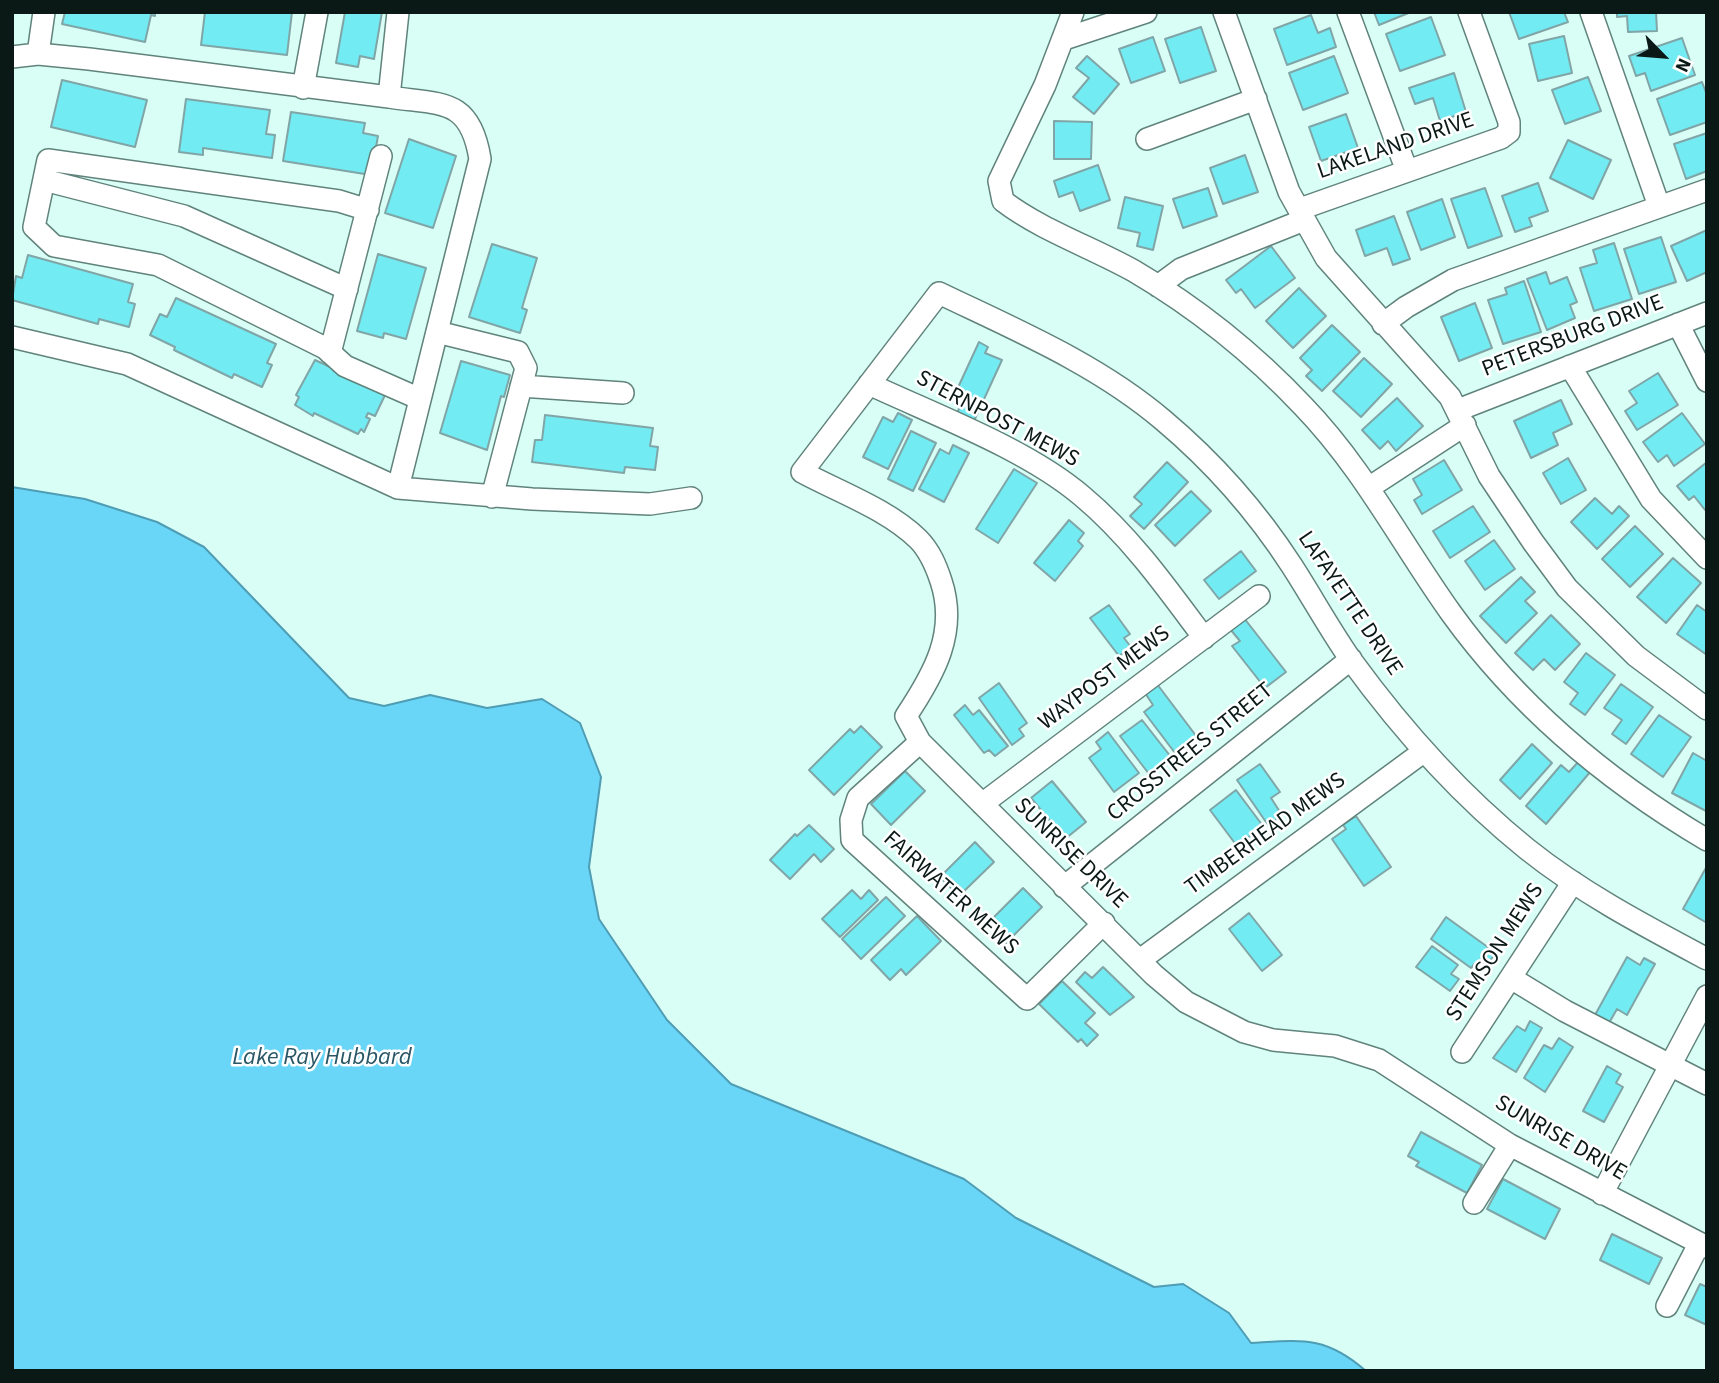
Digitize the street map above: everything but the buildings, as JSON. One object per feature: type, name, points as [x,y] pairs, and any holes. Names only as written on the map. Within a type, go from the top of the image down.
[{"type":"street","points":[[44,12],[22,58],[389,97],[454,107],[464,116],[478,146],[480,159],[398,488]]},
{"type":"street","points":[[303,88],[317,12]]},
{"type":"street","points":[[389,97],[398,12]]},
{"type":"street","points":[[1073,12],[1064,39],[999,181],[999,194],[1010,207],[1158,286],[1200,314],[1257,360],[1321,426],[1370,488],[1451,613],[1526,699],[1617,781],[1707,840]]},
{"type":"street","points":[[1064,39],[1146,12]]},
{"type":"street","points":[[1224,12],[1289,192],[1326,258],[1461,417],[1489,476],[1567,587],[1636,656],[1707,709]]},
{"type":"street","points":[[1348,12],[1407,171]]},
{"type":"street","name":"LAKELAND DRIVE","points":[[1158,286],[1181,269],[1302,214],[1407,171],[1501,138],[1509,132],[1508,122],[1469,12]]},
{"type":"street","points":[[1591,12],[1659,206]]},
{"type":"street","points":[[1147,139],[1256,99]]},
{"type":"street","points":[[330,353],[381,156]]},
{"type":"street","points":[[368,209],[339,201],[48,160],[34,227],[54,246],[158,265],[330,353],[345,366],[420,399]]},
{"type":"street","points":[[44,180],[184,216],[347,289]]},
{"type":"street","points":[[1383,324],[1406,307],[1453,280],[1707,190]]},
{"type":"street","name":"SUNRISE DRIVE","points":[[939,293],[802,472],[894,521],[919,540],[934,561],[949,612],[938,665],[906,716],[920,742],[1064,887],[1186,1002],[1214,1019],[1273,1040],[1335,1046],[1379,1060],[1510,1144],[1703,1245]]},
{"type":"street","name":"LAFAYETTE DRIVE","points":[[939,293],[1064,353],[1130,395],[1163,420],[1247,504],[1291,564],[1350,659],[1423,752],[1527,849],[1573,882],[1707,959]]},
{"type":"street","name":"PETERSBURG DRIVE","points":[[1370,488],[1461,417],[1570,366],[1707,313]]},
{"type":"street","points":[[1678,324],[1707,381]]},
{"type":"street","points":[[437,332],[518,352],[526,368],[492,497]]},
{"type":"street","points":[[12,337],[127,363],[398,488],[492,497],[650,504],[691,498]]},
{"type":"street","points":[[1570,366],[1651,499],[1707,558]]},
{"type":"street","name":"STERNPOST MEWS","points":[[869,384],[1007,450],[1082,495],[1163,581],[1204,638]]},
{"type":"street","points":[[521,386],[623,393]]},
{"type":"street","name":"WAYPOST MEWS","points":[[982,804],[1259,596]]},
{"type":"street","name":"CROSSTREES STREET","points":[[1064,887],[1350,659]]},
{"type":"street","name":"FAIRWATER MEWS","points":[[920,742],[858,798],[851,820],[852,840],[1027,999],[1104,923]]},
{"type":"street","name":"TIMBERHEAD MEWS","points":[[1140,960],[1423,752]]},
{"type":"street","name":"STEMSON MEWS","points":[[1462,1052],[1573,882]]},
{"type":"street","points":[[1510,978],[1565,1012],[1707,1084]]},
{"type":"street","points":[[1602,1194],[1707,996]]},
{"type":"street","points":[[1474,1203],[1510,1144]]},
{"type":"street","points":[[1667,1306],[1703,1245]]},
{"type":"water","name":"Lake Ray Hubbard","points":[[12,487],[85,499],[157,522],[204,547],[349,698],[384,706],[430,695],[487,708],[542,699],[580,723],[601,777],[589,867],[599,919],[667,1020],[731,1084],[964,1179],[1016,1218],[1154,1287],[1183,1284],[1229,1313],[1251,1343],[1312,1342],[1338,1351],[1366,1371],[12,1371]]}]
